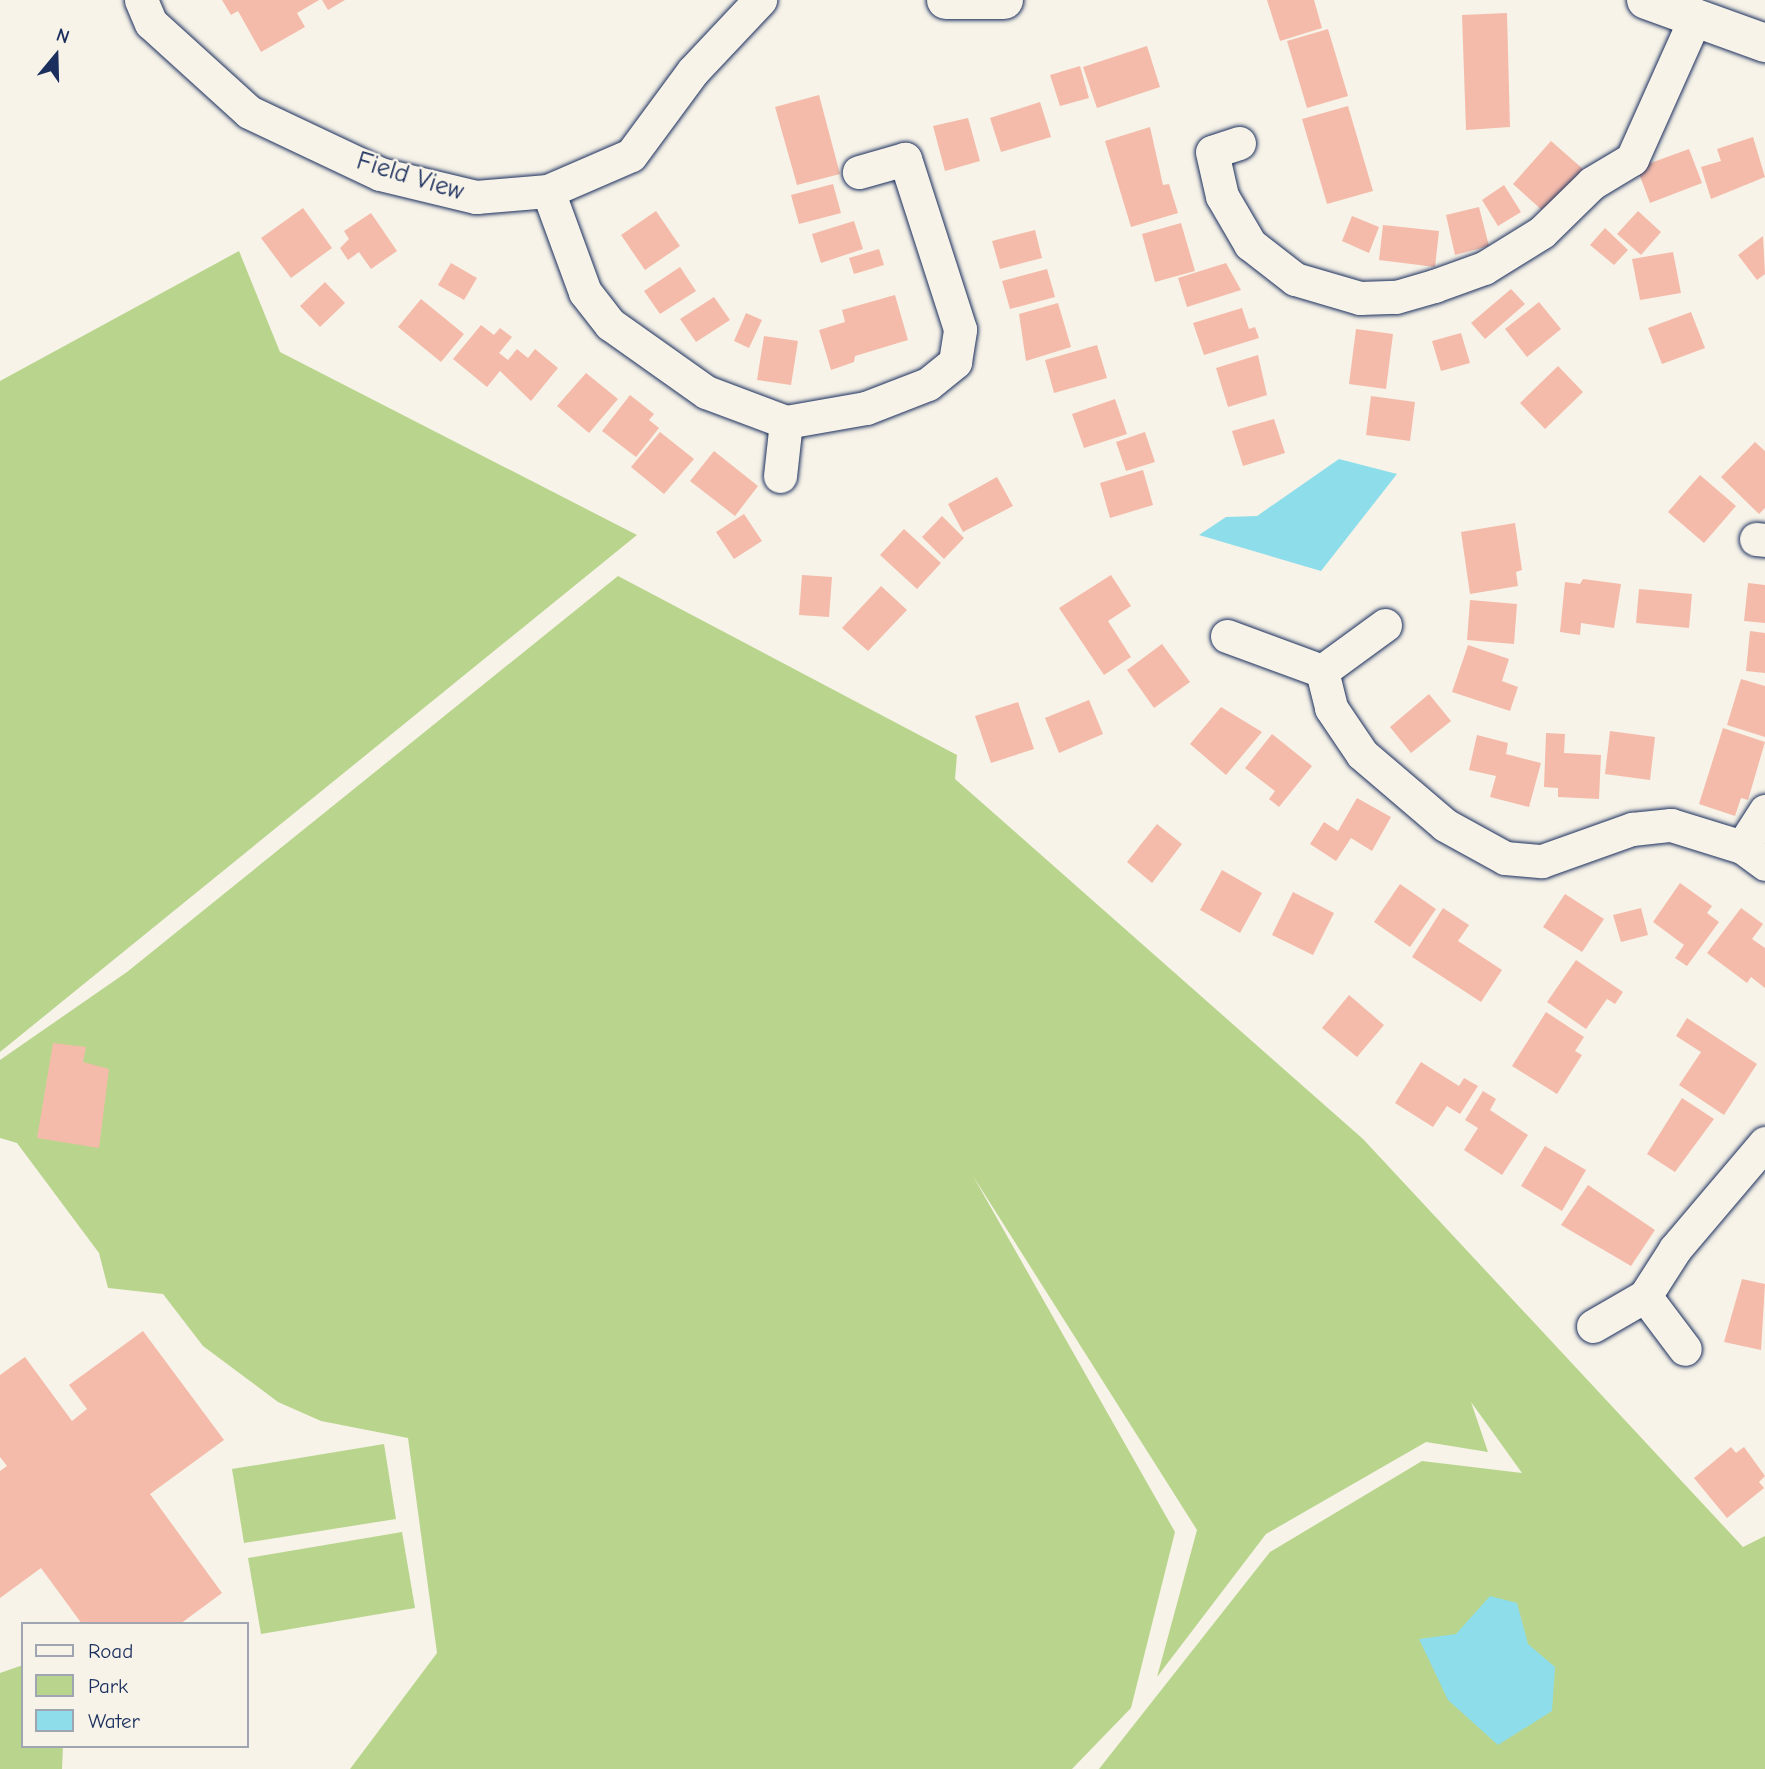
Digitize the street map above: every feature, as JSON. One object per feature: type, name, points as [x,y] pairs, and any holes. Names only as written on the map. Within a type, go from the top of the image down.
[{"type":"street","name":"Field View","points":[[141,0],[151,23],[249,111],[380,174],[476,197],[548,191],[631,155],[693,71],[759,5]]},
{"type":"street","points":[[946,0],[1004,0]]},
{"type":"street","points":[[1646,0],[1765,43]]},
{"type":"street","points":[[1239,143],[1212,152],[1222,196],[1250,244],[1295,279],[1360,298],[1396,297],[1484,268],[1542,232],[1592,183],[1632,159],[1696,16]]},
{"type":"street","points":[[548,191],[585,292],[610,324],[706,392],[786,422],[866,408],[928,384],[955,362],[960,329],[905,159],[859,172]]},
{"type":"street","points":[[780,476],[786,422]]},
{"type":"street","points":[[1322,671],[1385,625]]},
{"type":"street","points":[[1227,636],[1322,671]]},
{"type":"street","points":[[1322,671],[1331,708],[1362,754],[1445,825],[1504,858],[1542,861],[1632,829],[1671,825],[1754,855],[1765,811]]},
{"type":"street","points":[[1593,1326],[1645,1296],[1675,1249],[1765,1143]]},
{"type":"street","points":[[1645,1296],[1685,1349]]},
{"type":"green space","points":[[239,251],[280,352],[637,535],[0,1052],[0,381]]},
{"type":"green space","points":[[618,576],[957,755],[955,779],[1363,1139],[1743,1547],[1765,1536],[1765,1769],[1099,1769],[1270,1552],[1422,1461],[1522,1473],[1471,1402],[1488,1452],[1426,1442],[1266,1534],[1157,1677],[1197,1530],[973,1176],[1175,1532],[1131,1708],[1072,1769],[350,1769],[437,1653],[408,1438],[321,1421],[278,1402],[203,1346],[163,1294],[108,1288],[99,1253],[17,1143],[0,1138],[0,1060],[127,972]]},
{"type":"green space","points":[[384,1444],[396,1519],[244,1543],[232,1469]]},
{"type":"green space","points":[[402,1532],[415,1608],[261,1634],[248,1558]]},
{"type":"green space","points":[[21,1666],[21,1748],[63,1748],[62,1769],[0,1769],[0,1673]]},
{"type":"water","points":[[1339,459],[1397,474],[1321,571],[1199,535],[1226,517],[1257,516]]},
{"type":"water","points":[[1490,1596],[1517,1603],[1528,1644],[1555,1667],[1552,1711],[1498,1745],[1448,1700],[1419,1639],[1456,1634]]},
{"type":"building","points":[[222,0],[319,0],[297,13],[305,27],[261,52],[238,11],[231,15]]},
{"type":"building","points":[[322,0],[345,0],[328,10]]},
{"type":"building","points":[[1267,0],[1314,0],[1322,28],[1280,41]]},
{"type":"building","points":[[1507,13],[1510,127],[1466,130],[1462,15]]},
{"type":"building","points":[[1328,29],[1348,96],[1307,108],[1287,41]]},
{"type":"building","points":[[1147,46],[1160,87],[1097,108],[1083,67]]},
{"type":"building","points":[[1080,66],[1089,98],[1060,106],[1050,75]]},
{"type":"building","points":[[819,95],[840,174],[797,185],[775,107]]},
{"type":"building","points":[[1040,102],[1051,137],[1001,152],[990,118]]},
{"type":"building","points":[[1348,106],[1373,191],[1327,204],[1302,119]]},
{"type":"building","points":[[968,118],[980,161],[945,171],[933,126]]},
{"type":"building","points":[[1150,127],[1163,185],[1169,184],[1178,213],[1131,227],[1105,141]]},
{"type":"building","points":[[1753,137],[1765,177],[1711,199],[1701,167],[1721,161],[1717,149]]},
{"type":"building","points":[[1551,141],[1583,169],[1544,212],[1513,184]]},
{"type":"building","points":[[1689,149],[1702,183],[1650,203],[1637,168]]},
{"type":"building","points":[[833,184],[841,213],[799,224],[791,195]]},
{"type":"building","points":[[1504,185],[1521,212],[1498,226],[1482,200]]},
{"type":"building","points":[[1479,207],[1489,246],[1455,255],[1446,215]]},
{"type":"building","points":[[303,208],[332,248],[291,278],[261,238]]},
{"type":"building","points":[[656,211],[680,246],[645,270],[621,235]]},
{"type":"building","points":[[1638,211],[1661,232],[1641,255],[1617,234]]},
{"type":"building","points":[[371,213],[397,251],[371,269],[359,252],[348,260],[340,248],[349,239],[344,231]]},
{"type":"building","points":[[1352,216],[1379,227],[1369,253],[1342,241]]},
{"type":"building","points":[[854,221],[863,249],[821,263],[812,234]]},
{"type":"building","points":[[1181,223],[1195,271],[1155,282],[1142,234]]},
{"type":"building","points":[[1383,225],[1439,231],[1435,267],[1379,260]]},
{"type":"building","points":[[1605,228],[1628,250],[1614,265],[1590,245]]},
{"type":"building","points":[[1035,230],[1042,258],[1000,269],[992,241]]},
{"type":"building","points":[[1763,236],[1765,274],[1757,280],[1738,255]]},
{"type":"building","points":[[879,249],[884,265],[854,274],[849,258]]},
{"type":"building","points":[[1673,252],[1681,293],[1640,300],[1632,259]]},
{"type":"building","points":[[451,263],[477,278],[464,300],[438,285]]},
{"type":"building","points":[[1226,263],[1241,290],[1187,307],[1178,278]]},
{"type":"building","points":[[680,267],[696,291],[660,314],[644,291]]},
{"type":"building","points":[[1047,269],[1055,297],[1010,309],[1002,281]]},
{"type":"building","points":[[325,282],[345,303],[320,327],[300,306]]},
{"type":"building","points":[[1511,289],[1525,304],[1485,339],[1471,323]]},
{"type":"building","points":[[895,295],[908,340],[855,356],[854,362],[831,370],[819,330],[845,322],[842,310]]},
{"type":"building","points":[[714,297],[730,320],[696,342],[680,319]]},
{"type":"building","points":[[421,299],[464,334],[441,362],[398,327]]},
{"type":"building","points":[[1539,302],[1561,329],[1527,357],[1505,329]]},
{"type":"building","points":[[1058,303],[1071,347],[1026,361],[1019,314]]},
{"type":"building","points":[[1242,308],[1249,329],[1255,327],[1259,338],[1204,355],[1193,323]]},
{"type":"building","points":[[1691,312],[1705,348],[1662,364],[1648,328]]},
{"type":"building","points":[[746,313],[762,320],[749,348],[734,341]]},
{"type":"building","points":[[481,325],[494,335],[500,328],[512,337],[499,353],[508,360],[517,349],[528,358],[535,349],[558,368],[531,401],[500,371],[487,387],[453,359]]},
{"type":"building","points":[[1356,329],[1393,334],[1386,389],[1349,384]]},
{"type":"building","points":[[1461,333],[1470,363],[1441,371],[1432,341]]},
{"type":"building","points":[[764,336],[798,341],[791,385],[757,380]]},
{"type":"building","points":[[1097,345],[1107,378],[1054,393],[1045,360]]},
{"type":"building","points":[[1258,355],[1267,395],[1228,407],[1216,368]]},
{"type":"building","points":[[1558,366],[1583,392],[1545,429],[1520,403]]},
{"type":"building","points":[[586,373],[618,399],[589,433],[557,406]]},
{"type":"building","points":[[630,395],[654,414],[649,420],[659,428],[636,457],[602,431]]},
{"type":"building","points":[[1371,396],[1415,402],[1410,441],[1366,435]]},
{"type":"building","points":[[1115,399],[1127,434],[1084,448],[1072,414]]},
{"type":"building","points":[[1274,419],[1285,453],[1243,466],[1232,431]]},
{"type":"building","points":[[660,432],[694,459],[664,494],[631,467]]},
{"type":"building","points":[[1145,432],[1155,462],[1126,471],[1116,442]]},
{"type":"building","points":[[1755,442],[1765,451],[1765,508],[1759,514],[1721,477]]},
{"type":"building","points":[[714,451],[758,486],[735,516],[690,481]]},
{"type":"building","points":[[1143,470],[1153,505],[1110,518],[1100,483]]},
{"type":"building","points":[[1700,475],[1736,506],[1704,543],[1668,512]]},
{"type":"building","points":[[997,477],[1013,506],[963,532],[948,504]]},
{"type":"building","points":[[744,514],[762,541],[734,559],[716,532]]},
{"type":"building","points":[[942,516],[964,538],[944,559],[922,537]]},
{"type":"building","points":[[1515,523],[1522,570],[1516,572],[1518,586],[1470,594],[1461,532]]},
{"type":"building","points":[[904,529],[941,563],[917,589],[880,555]]},
{"type":"building","points":[[802,575],[832,577],[829,617],[799,615]]},
{"type":"building","points":[[1111,575],[1131,606],[1108,621],[1131,657],[1104,675],[1059,608]]},
{"type":"building","points":[[1583,579],[1621,584],[1614,628],[1581,623],[1580,635],[1560,632],[1565,582],[1580,584]]},
{"type":"building","points":[[1748,583],[1765,585],[1765,623],[1744,621]]},
{"type":"building","points":[[881,586],[907,610],[868,651],[842,628]]},
{"type":"building","points":[[1639,589],[1692,594],[1689,628],[1636,623]]},
{"type":"building","points":[[1470,600],[1517,604],[1514,644],[1467,640]]},
{"type":"building","points":[[1750,631],[1765,633],[1765,673],[1746,671]]},
{"type":"building","points":[[1162,644],[1190,682],[1154,708],[1127,670]]},
{"type":"building","points":[[1468,645],[1509,659],[1502,681],[1518,687],[1510,711],[1452,692]]},
{"type":"building","points":[[1741,679],[1765,686],[1765,737],[1727,725]]},
{"type":"building","points":[[1429,694],[1451,721],[1411,753],[1390,727]]},
{"type":"building","points":[[1089,700],[1103,734],[1059,753],[1045,718]]},
{"type":"building","points":[[1018,702],[1034,749],[991,763],[975,716]]},
{"type":"building","points":[[1221,707],[1262,732],[1226,775],[1190,744]]},
{"type":"building","points":[[1723,728],[1765,742],[1748,800],[1741,798],[1735,816],[1699,804]]},
{"type":"building","points":[[1610,731],[1655,737],[1650,780],[1605,774]]},
{"type":"building","points":[[1546,733],[1565,734],[1564,753],[1601,755],[1599,799],[1558,797],[1558,788],[1544,787]]},
{"type":"building","points":[[1272,734],[1312,766],[1279,807],[1269,799],[1275,791],[1245,768]]},
{"type":"building","points":[[1477,735],[1508,743],[1506,754],[1541,763],[1529,807],[1490,797],[1496,776],[1469,770]]},
{"type":"building","points":[[1357,798],[1391,817],[1372,851],[1351,838],[1336,861],[1310,844],[1324,822],[1338,831]]},
{"type":"building","points":[[1157,824],[1182,844],[1152,883],[1127,862]]},
{"type":"building","points":[[1222,870],[1262,893],[1240,933],[1200,910]]},
{"type":"building","points":[[1680,883],[1712,906],[1707,913],[1719,922],[1687,966],[1675,958],[1684,945],[1653,922]]},
{"type":"building","points":[[1400,884],[1436,909],[1410,947],[1374,922]]},
{"type":"building","points":[[1293,892],[1334,913],[1313,955],[1272,935]]},
{"type":"building","points":[[1565,894],[1604,919],[1582,952],[1543,927]]},
{"type":"building","points":[[1443,908],[1469,925],[1458,941],[1502,970],[1481,1002],[1412,957]]},
{"type":"building","points":[[1641,908],[1648,935],[1621,942],[1613,915]]},
{"type":"building","points":[[1741,908],[1763,924],[1752,939],[1765,948],[1765,988],[1751,977],[1747,983],[1707,953]]},
{"type":"building","points":[[1576,960],[1623,992],[1615,1004],[1607,999],[1586,1029],[1547,1002]]},
{"type":"building","points":[[1349,995],[1384,1025],[1357,1057],[1322,1028]]},
{"type":"building","points":[[1546,1012],[1584,1037],[1575,1051],[1582,1055],[1557,1094],[1512,1066]]},
{"type":"building","points":[[1687,1018],[1757,1064],[1724,1115],[1679,1085],[1701,1052],[1676,1036]]},
{"type":"building","points":[[53,1043],[86,1047],[83,1062],[109,1069],[99,1148],[37,1138]]},
{"type":"building","points":[[1421,1062],[1459,1086],[1464,1078],[1478,1086],[1460,1114],[1447,1106],[1433,1127],[1395,1103]]},
{"type":"building","points":[[1483,1091],[1496,1099],[1490,1110],[1528,1135],[1502,1175],[1464,1150],[1478,1128],[1465,1120]]},
{"type":"building","points":[[1682,1098],[1714,1119],[1675,1172],[1647,1154]]},
{"type":"building","points":[[1545,1146],[1586,1170],[1562,1211],[1521,1186]]},
{"type":"building","points":[[1588,1185],[1655,1230],[1631,1266],[1561,1225]]},
{"type":"building","points":[[1742,1279],[1765,1284],[1761,1350],[1724,1342]]},
{"type":"building","points":[[143,1331],[224,1440],[150,1494],[222,1593],[183,1622],[81,1622],[41,1568],[0,1598],[0,1471],[7,1466],[0,1457],[0,1375],[25,1357],[72,1421],[87,1409],[69,1385]]},
{"type":"building","points":[[1731,1447],[1736,1453],[1744,1447],[1765,1476],[1759,1482],[1764,1488],[1727,1518],[1694,1478]]}]
